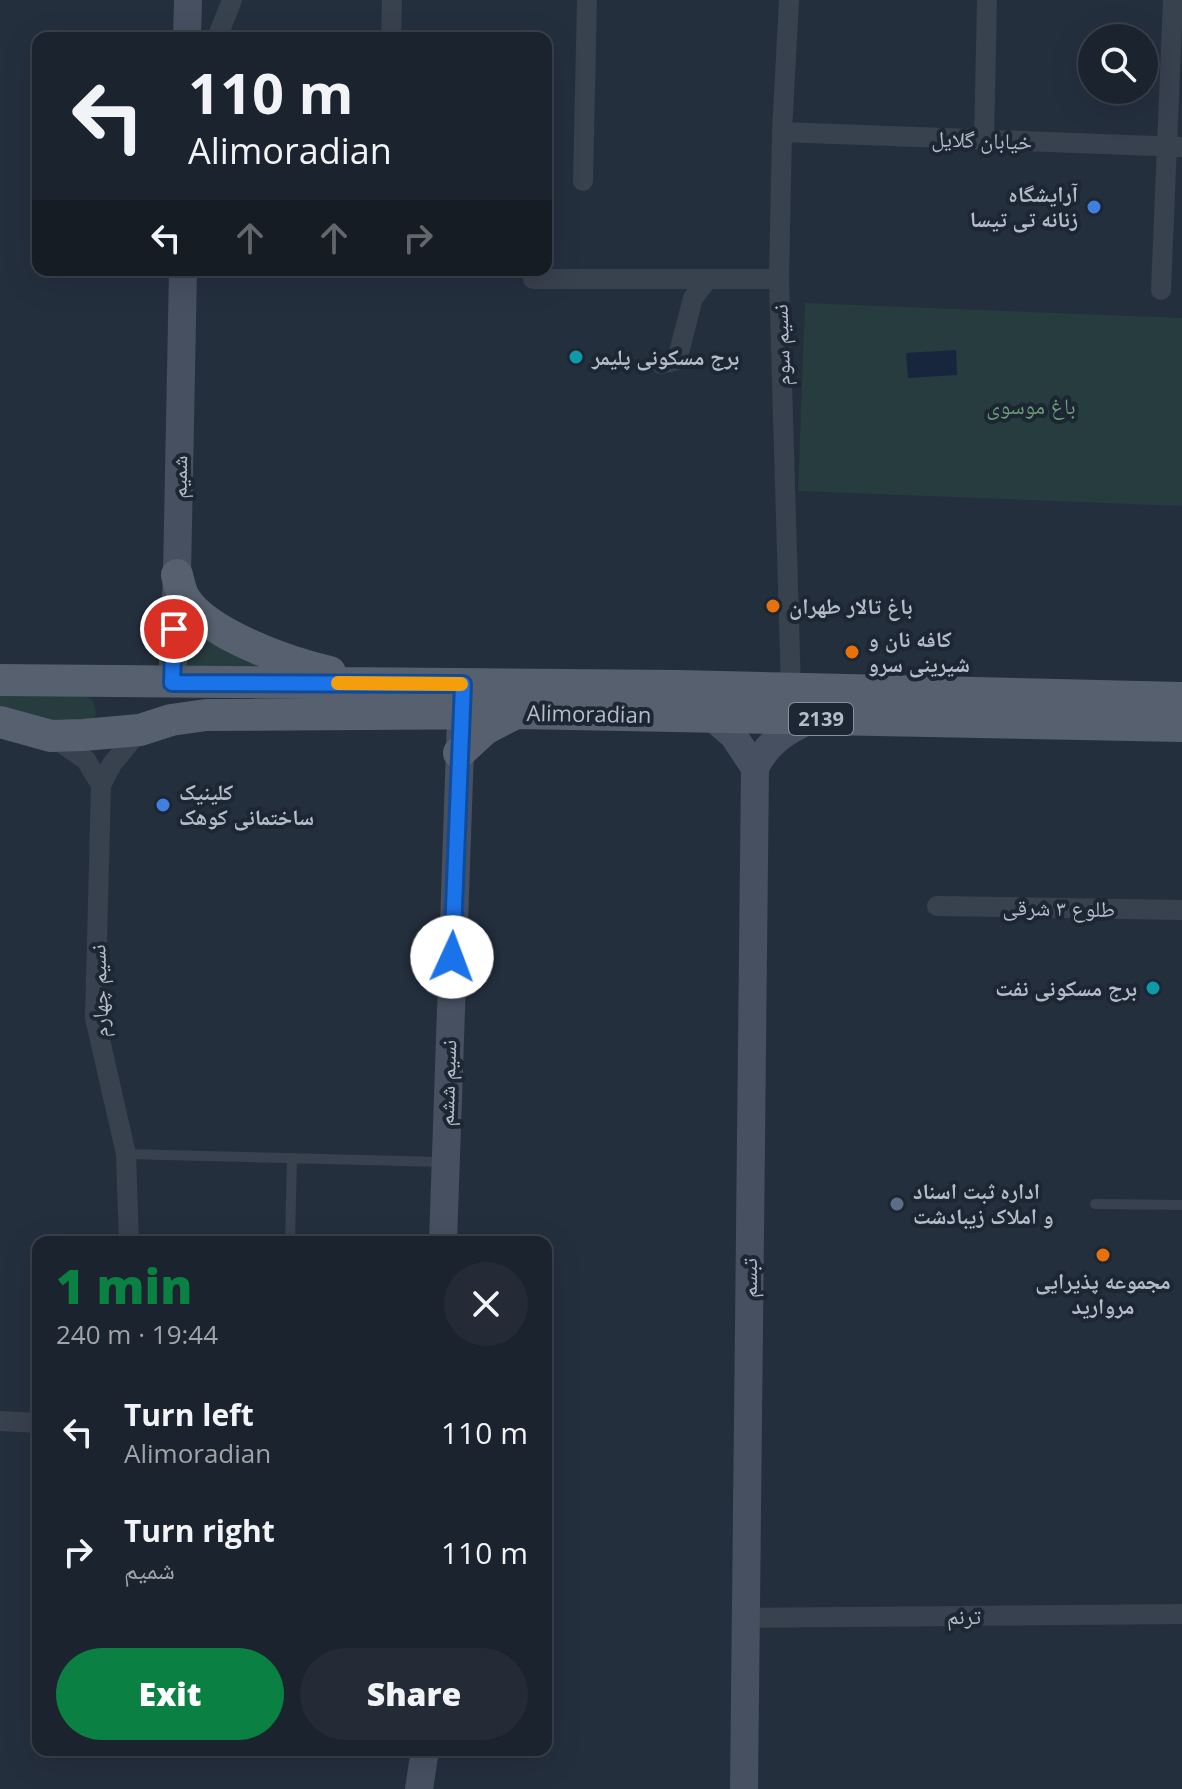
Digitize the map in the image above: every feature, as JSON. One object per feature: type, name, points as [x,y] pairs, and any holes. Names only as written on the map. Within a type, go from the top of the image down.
[{"type":"main road","points":[[177,575],[184,598],[201,617],[248,645],[300,665],[372,683]]},
{"type":"main road","name":"Alimoradian","points":[[0,680],[372,683],[462,698],[518,713],[1182,726]]},
{"type":"main road","points":[[76,681],[95,694],[103,710],[97,727],[83,735]]},
{"type":"main road","name":"Alimoradian","points":[[0,722],[51,736],[83,735],[140,730],[171,720],[206,715],[462,698],[791,690],[1182,698]]},
{"type":"main road","points":[[459,753],[485,729],[518,713]]},
{"type":"street","points":[[187,32],[188,0]]},
{"type":"street","points":[[219,32],[232,0]]},
{"type":"street","points":[[391,32],[392,0]]},
{"type":"street","points":[[583,181],[587,0]]},
{"type":"street","name":"نسیم سوم","points":[[789,0],[779,279],[791,690]]},
{"type":"street","points":[[984,140],[987,0]]},
{"type":"street","points":[[1161,290],[1174,147],[1173,0]]},
{"type":"street","name":"خیابان گلایل","points":[[782,132],[1174,147]]},
{"type":"street","name":"شمیم","points":[[172,683],[183,276]]},
{"type":"street","points":[[533,279],[779,279]]},
{"type":"street","points":[[661,364],[677,360],[693,298],[708,279]]},
{"type":"street","name":"نسیم ششم","points":[[443,1236],[462,698]]},
{"type":"street","points":[[712,717],[733,735],[755,768]]},
{"type":"street","points":[[755,768],[763,751],[775,738],[812,719]]},
{"type":"street","points":[[101,785],[112,764],[140,730]]},
{"type":"street","points":[[51,736],[86,760],[101,785]]},
{"type":"street","name":"تبسم","points":[[744,1789],[755,768]]},
{"type":"street","name":"نسیم چهارم","points":[[101,785],[95,1018],[126,1154],[129,1236]]},
{"type":"street","name":"طلوع ۳ شرقی","points":[[937,906],[1182,910]]},
{"type":"street","points":[[0,1421],[32,1423]]},
{"type":"street","name":"ترنم","points":[[746,1618],[1182,1614]]},
{"type":"street","points":[[419,1789],[424,1756]]},
{"type":"lane","points":[[126,1154],[444,1162]]},
{"type":"lane","points":[[290,1236],[292,1158]]},
{"type":"lane","points":[[1095,1204],[1182,1205]]},
{"type":"green space","name":"باغ موسوی","points":[[805,303],[1182,318],[1182,506],[798,491]]},
{"type":"green space","points":[[185,618],[271,666],[184,672]]},
{"type":"green space","points":[[0,692],[82,694],[93,701],[96,713],[92,725],[67,735],[0,706]]},
{"type":"water","points":[[956,350],[957,375],[908,378],[906,353]]},
{"type":"slow traffic","points":[[338,683],[461,684]]},
{"type":"place","name":"آرایشگاه زنانه تی تیسا","points":[[1094,207]]},
{"type":"place","name":"برج مسکونی پلیمر","points":[[576,357]]},
{"type":"place","name":"باغ تالار طهران","points":[[773,606]]},
{"type":"place","name":"کافه نان و شیرینی سرو","points":[[852,652]]},
{"type":"place","name":"کلینیک ساختمانی کوهک","points":[[163,805]]},
{"type":"place","name":"برج مسکونی نفت","points":[[1153,988]]},
{"type":"place","name":"اداره ثبت اسناد و املاک زیبادشت","points":[[897,1204]]},
{"type":"place","name":"مجموعه پذیرایی مروارید","points":[[1103,1255]]},
{"type":"route","points":[[174,629],[172,683],[463,684],[452,957]]}]
